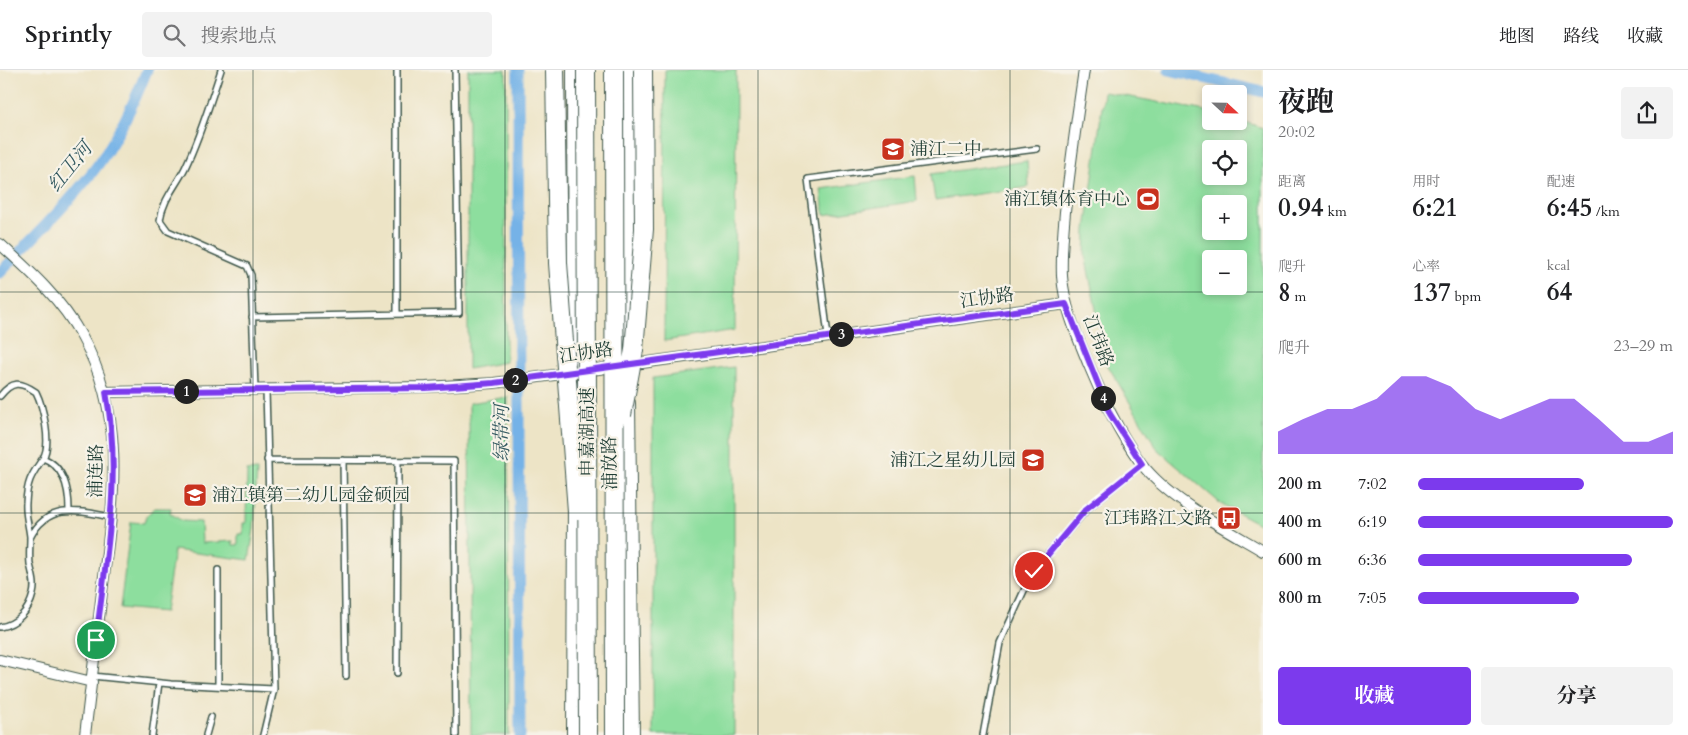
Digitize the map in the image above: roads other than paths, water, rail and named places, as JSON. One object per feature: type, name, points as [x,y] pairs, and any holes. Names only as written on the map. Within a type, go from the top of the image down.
[{"type":"highway","points":[[555,70],[558,263],[576,504],[587,588]]},
{"type":"highway","name":"申嘉湖高速","points":[[586,70],[588,735]]},
{"type":"highway","name":"申嘉湖高速","points":[[614,70],[615,735]]},
{"type":"highway","points":[[614,458],[636,331],[644,229],[643,70]]},
{"type":"main road","points":[[574,70],[574,735]]},
{"type":"main road","name":"浦放路","points":[[627,70],[627,364],[632,735]]},
{"type":"street","name":"江玮路","points":[[1084,70],[1069,175],[1062,246],[1062,277],[1066,304],[1110,414],[1142,464],[1162,484],[1198,512],[1263,550]]},
{"type":"street","name":"浦连路","points":[[0,244],[34,276],[67,312],[82,337],[106,392],[113,427],[112,517],[85,735]]},
{"type":"street","name":"江协路","points":[[106,392],[426,388],[494,383],[1066,304]]},
{"type":"street","points":[[0,660],[92,679]]},
{"type":"lane","points":[[221,70],[185,169],[162,206],[160,220],[168,231],[247,266],[251,275],[255,390]]},
{"type":"lane","points":[[397,70],[397,314]]},
{"type":"lane","points":[[252,317],[459,313],[455,70]]},
{"type":"lane","points":[[828,336],[808,179],[1037,149]]},
{"type":"lane","points":[[0,396],[13,383],[19,382],[36,392],[45,426],[47,444],[43,458],[31,474],[27,489],[26,505],[30,538],[29,550],[34,579],[33,594],[28,608],[19,619],[0,627]]},
{"type":"lane","points":[[262,735],[274,689],[266,390]]},
{"type":"lane","points":[[43,458],[58,469],[65,481],[69,495],[69,510]]},
{"type":"lane","points":[[267,460],[454,461],[456,735]]},
{"type":"lane","points":[[342,460],[346,676]]},
{"type":"lane","points":[[397,674],[398,461]]},
{"type":"lane","points":[[983,735],[1000,643],[1034,571],[1086,509],[1142,464]]},
{"type":"lane","points":[[30,538],[35,528],[69,510],[112,517]]},
{"type":"lane","points":[[218,570],[218,686]]},
{"type":"lane","points":[[92,679],[274,689]]},
{"type":"lane","points":[[152,735],[159,683]]},
{"type":"lane","points":[[206,735],[211,717]]},
{"type":"waterway","name":"红卫河","points":[[0,273],[64,205],[100,162],[126,117],[147,70]]},
{"type":"waterway","name":"绿带河","points":[[518,70],[520,735]]},
{"type":"waterway","points":[[1169,70],[1263,92]]},
{"type":"place","name":"浦江二中","points":[[893,149]]},
{"type":"place","name":"浦江镇体育中心","points":[[1148,199]]},
{"type":"place","name":"浦江之星幼儿园","points":[[1033,460]]},
{"type":"place","name":"浦江镇第二幼儿园金硕园","points":[[195,495]]},
{"type":"place","name":"江玮路江文路","points":[[1229,518]]}]
